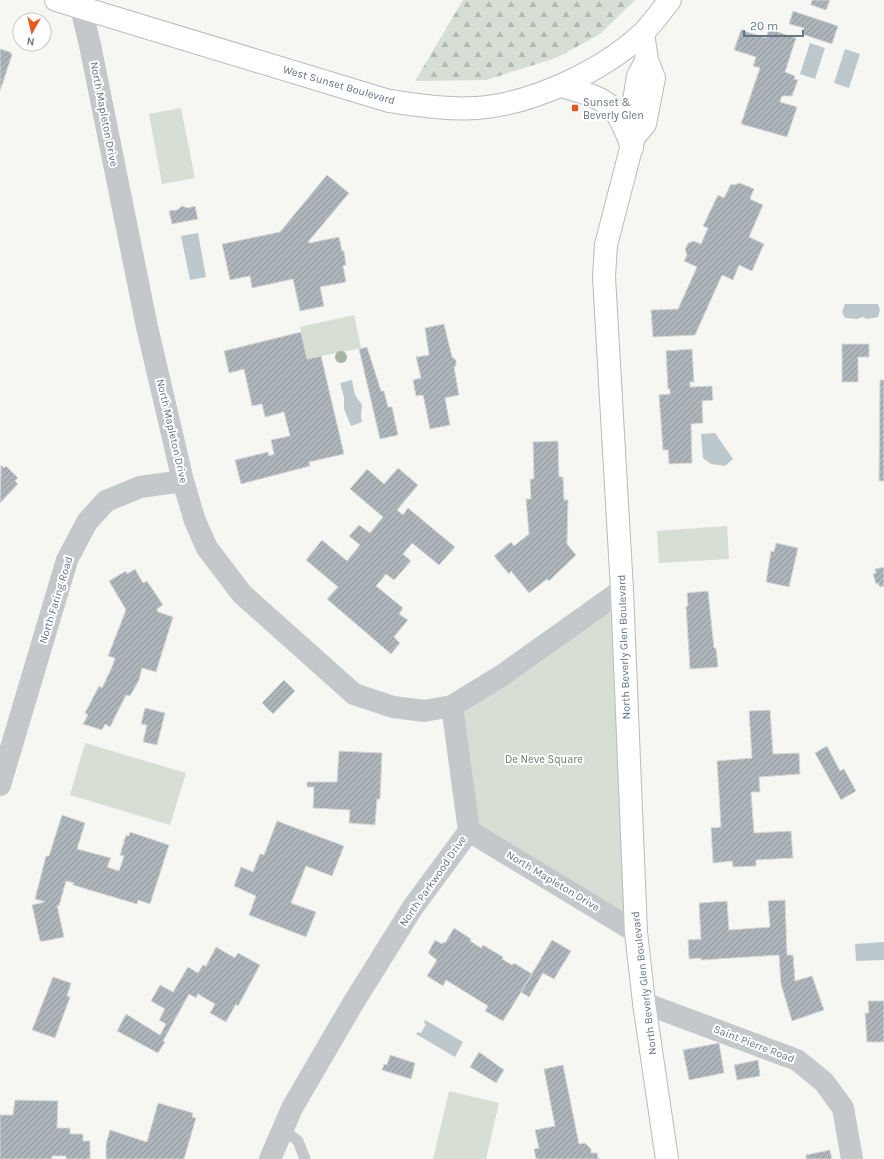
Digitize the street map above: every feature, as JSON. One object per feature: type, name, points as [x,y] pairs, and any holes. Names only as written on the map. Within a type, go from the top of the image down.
[{"type":"main road","name":"West Sunset Boulevard","points":[[56,0],[81,5],[389,101],[435,108],[478,108],[521,100],[561,86],[612,58],[643,33],[670,0]]},
{"type":"main road","name":"North Beverly Glen Boulevard","points":[[643,33],[646,60],[654,78],[645,124],[633,143],[606,245],[604,277],[622,590],[636,932],[644,1002],[668,1159]]},
{"type":"main road","points":[[561,86],[605,101],[614,110],[625,126],[633,143]]},
{"type":"street","name":"North Mapleton Drive","points":[[81,5],[147,327],[183,481],[195,521],[207,548],[242,594],[354,694],[393,707],[424,711],[452,706]]},
{"type":"street","name":"North Faring Road","points":[[0,785],[67,560],[87,522],[106,501],[140,487],[183,481]]},
{"type":"street","points":[[452,706],[501,676],[622,590]]},
{"type":"street","name":"North Parkwood Drive","points":[[270,1159],[292,1108],[368,979],[413,907],[469,831],[452,706]]},
{"type":"street","name":"North Mapleton Drive","points":[[469,831],[636,932]]},
{"type":"street","name":"Saint Pierre Road","points":[[644,1002],[797,1060],[824,1082],[843,1108],[852,1159]]},
{"type":"lane","points":[[283,1129],[298,1141],[305,1159]]},
{"type":"green space","points":[[463,0],[635,0],[600,34],[556,58],[486,80],[415,81]]},
{"type":"green space","points":[[181,108],[195,178],[162,184],[149,114]]},
{"type":"green space","points":[[354,315],[361,348],[307,359],[300,327]]},
{"type":"green space","points":[[727,526],[729,559],[659,563],[657,531]]},
{"type":"green space","name":"De Neve Square","points":[[622,590],[636,932],[469,831],[452,706]]},
{"type":"green space","points":[[85,743],[186,773],[170,825],[70,795]]},
{"type":"green space","points":[[449,1091],[499,1103],[486,1159],[433,1159]]},
{"type":"shaded area","points":[[810,43],[825,48],[815,79],[800,74]]},
{"type":"shaded area","points":[[845,49],[860,54],[849,88],[834,83]]},
{"type":"shaded area","points":[[198,233],[206,277],[190,280],[181,236]]},
{"type":"shaded area","points":[[845,304],[878,304],[880,310],[878,317],[867,319],[863,317],[857,319],[845,318],[842,312]]},
{"type":"shaded area","points":[[352,380],[355,395],[362,405],[362,422],[351,426],[344,409],[344,397],[340,383]]},
{"type":"shaded area","points":[[715,433],[733,459],[725,466],[711,464],[703,458],[701,434]]},
{"type":"shaded area","points":[[884,942],[884,960],[856,961],[855,944]]},
{"type":"shaded area","points":[[425,1020],[463,1042],[455,1057],[416,1034],[418,1032],[421,1033],[426,1024],[424,1023]]},
{"type":"building","points":[[812,0],[830,0],[826,10],[811,5]]},
{"type":"building","points":[[793,11],[838,26],[832,44],[802,34],[804,28],[789,24]]},
{"type":"building","points":[[769,29],[796,38],[785,72],[795,76],[794,79],[798,80],[792,96],[782,96],[780,102],[797,107],[787,137],[741,124],[760,68],[753,66],[756,57],[734,50],[741,30],[766,38]]},
{"type":"building","points":[[0,49],[10,52],[12,55],[0,91]]},
{"type":"building","points":[[327,175],[349,193],[308,242],[339,237],[342,251],[344,251],[346,265],[343,266],[346,282],[320,287],[324,306],[300,311],[293,279],[252,288],[250,276],[230,280],[222,244],[280,232]]},
{"type":"building","points":[[740,183],[754,189],[750,199],[763,205],[749,237],[764,244],[752,271],[739,265],[733,280],[722,275],[695,335],[653,337],[651,310],[678,309],[697,267],[684,261],[687,255],[685,250],[688,243],[694,241],[701,244],[708,228],[703,226],[718,195],[724,198],[731,184],[733,185]]},
{"type":"building","points":[[182,206],[188,208],[195,206],[198,219],[172,224],[169,211],[177,210]]},
{"type":"building","points":[[444,324],[452,357],[456,360],[456,366],[454,367],[459,395],[445,398],[450,425],[430,429],[423,395],[416,396],[413,380],[421,378],[416,357],[429,355],[425,328]]},
{"type":"building","points":[[301,332],[307,359],[321,356],[344,454],[309,462],[310,466],[241,484],[235,460],[268,452],[269,456],[274,454],[271,440],[290,436],[284,412],[265,417],[262,404],[252,406],[244,369],[229,373],[224,351]]},
{"type":"building","points":[[842,344],[869,344],[869,357],[858,357],[858,382],[842,382]]},
{"type":"building","points":[[367,347],[381,391],[384,391],[388,407],[392,407],[398,435],[380,439],[359,349]]},
{"type":"building","points":[[692,349],[694,382],[690,382],[690,387],[712,386],[713,400],[702,401],[703,423],[691,424],[692,463],[669,464],[668,450],[663,450],[659,395],[670,394],[670,389],[668,389],[666,351]]},
{"type":"building","points":[[880,380],[884,380],[884,481],[879,481]]},
{"type":"building","points":[[558,441],[559,477],[563,477],[564,500],[568,500],[567,544],[576,555],[549,581],[547,579],[529,593],[511,571],[509,574],[494,556],[511,542],[514,546],[529,534],[526,499],[531,499],[530,479],[534,479],[533,442]]},
{"type":"building","points":[[1,465],[4,468],[6,466],[18,478],[15,481],[18,484],[0,503]]},
{"type":"building","points":[[398,468],[418,485],[397,510],[403,515],[408,508],[455,547],[439,565],[412,543],[403,554],[411,561],[394,580],[386,574],[376,586],[403,608],[399,614],[408,620],[394,637],[400,643],[391,654],[327,599],[338,587],[306,560],[322,540],[347,561],[360,545],[349,536],[359,525],[370,533],[383,517],[350,489],[367,469],[384,484]]},
{"type":"building","points":[[776,543],[798,548],[789,587],[766,582],[771,551],[774,552]]},
{"type":"building","points":[[884,567],[884,586],[880,587],[878,583],[876,584],[873,574],[876,573],[875,569]]},
{"type":"building","points":[[135,569],[143,583],[147,581],[163,605],[157,609],[158,612],[173,617],[156,672],[142,668],[139,680],[130,696],[126,695],[110,727],[105,724],[102,730],[83,724],[88,715],[85,713],[99,686],[102,688],[112,667],[115,658],[108,656],[126,610],[109,581],[126,571],[127,574]]},
{"type":"building","points":[[708,591],[714,648],[716,648],[718,667],[690,669],[686,606],[688,606],[687,593]]},
{"type":"building","points":[[284,680],[295,691],[273,714],[262,703]]},
{"type":"building","points":[[145,708],[165,713],[157,745],[143,742],[147,725],[141,724]]},
{"type":"building","points":[[770,710],[773,754],[799,753],[800,774],[759,777],[760,792],[751,792],[754,833],[791,831],[793,858],[756,860],[756,866],[733,867],[732,861],[713,863],[711,828],[721,827],[717,761],[752,758],[749,711]]},
{"type":"building","points":[[827,746],[840,771],[844,769],[856,791],[841,800],[815,753]]},
{"type":"building","points":[[339,751],[382,753],[380,799],[377,799],[375,825],[349,823],[350,810],[313,808],[314,787],[307,787],[307,782],[337,782]]},
{"type":"building","points":[[62,815],[85,823],[77,849],[111,858],[107,867],[119,871],[124,856],[120,855],[126,835],[129,836],[130,832],[169,845],[150,904],[138,900],[137,904],[73,885],[74,883],[66,881],[59,906],[57,905],[64,937],[40,941],[32,905],[45,902],[35,899],[46,856],[49,856]]},
{"type":"building","points":[[277,821],[344,846],[332,876],[306,866],[291,903],[316,912],[306,937],[249,915],[256,896],[234,886],[241,867],[253,872],[260,854],[264,855]]},
{"type":"building","points":[[785,900],[787,955],[793,955],[795,981],[812,976],[824,1010],[792,1021],[781,984],[779,955],[701,960],[701,958],[689,959],[688,940],[701,939],[699,903],[727,901],[729,930],[770,927],[768,901]]},
{"type":"building","points":[[454,928],[471,939],[470,941],[481,948],[483,945],[503,957],[502,959],[512,965],[514,963],[532,974],[503,1021],[485,1011],[488,1006],[446,980],[443,986],[427,976],[437,960],[428,953],[435,940],[442,944],[443,942],[445,943]]},
{"type":"building","points":[[552,940],[571,951],[554,979],[543,973],[529,997],[521,992]]},
{"type":"building","points":[[216,947],[235,958],[238,953],[260,965],[238,1006],[236,1004],[226,1022],[210,1013],[215,1004],[198,994],[196,998],[189,994],[158,1053],[117,1031],[126,1014],[160,1035],[166,1024],[159,1020],[165,1009],[151,1001],[160,985],[173,992],[188,967],[198,973],[203,965],[206,966]]},
{"type":"building","points":[[53,977],[71,983],[67,996],[70,997],[55,1038],[32,1030]]},
{"type":"building","points":[[868,1001],[884,1001],[884,1042],[867,1042],[865,1013],[869,1013]]},
{"type":"building","points":[[719,1043],[724,1073],[689,1080],[683,1050]]},
{"type":"building","points":[[479,1052],[504,1070],[496,1083],[470,1067]]},
{"type":"building","points":[[390,1055],[415,1063],[411,1079],[382,1070],[384,1064],[387,1065]]},
{"type":"building","points":[[758,1060],[760,1076],[737,1080],[734,1065]]},
{"type":"building","points":[[563,1065],[579,1144],[585,1143],[591,1149],[591,1153],[597,1153],[598,1158],[600,1159],[536,1159],[534,1149],[539,1148],[535,1130],[555,1126],[544,1069]]},
{"type":"building","points":[[15,1100],[58,1101],[57,1128],[70,1128],[70,1134],[83,1134],[83,1141],[90,1141],[90,1159],[66,1159],[66,1156],[52,1156],[52,1159],[0,1159],[0,1115],[13,1115]]},
{"type":"building","points":[[158,1103],[193,1113],[192,1117],[196,1118],[184,1159],[106,1159],[106,1144],[110,1130],[147,1142]]},
{"type":"building","points":[[830,1150],[832,1159],[806,1159],[806,1155]]},
{"type":"place","name":"Sunset & Beverly Glen","points":[[575,108]]}]
